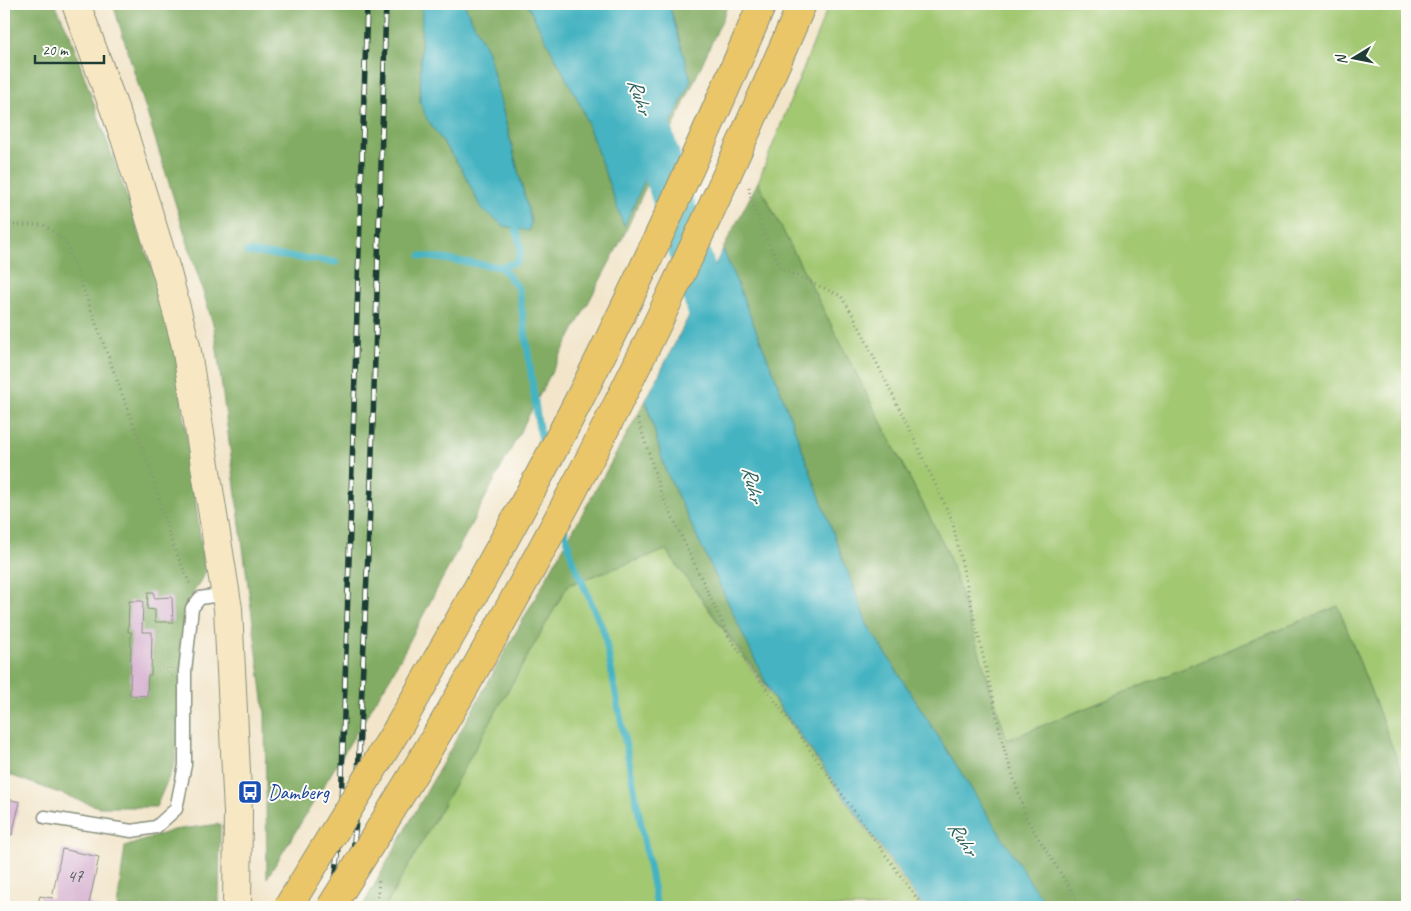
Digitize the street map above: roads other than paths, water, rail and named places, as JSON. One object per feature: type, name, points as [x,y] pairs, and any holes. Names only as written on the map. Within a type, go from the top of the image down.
[{"type":"highway","points":[[288,907],[398,728],[483,579],[564,428],[645,266],[714,118],[762,4]]},
{"type":"highway","points":[[331,907],[454,704],[536,559],[613,412],[687,262],[752,120],[802,4]]},
{"type":"main road","points":[[76,4],[125,138],[167,274],[186,346],[228,609],[238,812],[237,907]]},
{"type":"lane","points":[[45,817],[132,832],[156,827],[176,808],[185,765],[185,671],[192,608],[200,598],[226,594]]},
{"type":"water","points":[[422,4],[464,4],[488,52],[531,222],[529,231],[504,226],[481,208],[463,171],[427,119],[420,102]]},
{"type":"water","points":[[527,4],[669,4],[691,80],[624,226],[582,108]]},
{"type":"water","points":[[723,249],[776,379],[867,624],[1036,891],[1051,907],[924,907],[772,696],[665,469],[646,400]]},
{"type":"waterway","name":"Ruhr","points":[[611,4],[719,345]]},
{"type":"waterway","points":[[421,256],[501,267],[517,262],[521,249],[516,229]]},
{"type":"waterway","points":[[247,252],[336,262]]},
{"type":"waterway","points":[[501,267],[519,289],[538,423],[544,448]]},
{"type":"waterway","points":[[563,524],[573,561],[604,632],[657,907]]},
{"type":"railway","points":[[332,907],[340,838],[367,4]]},
{"type":"railway","points":[[348,907],[356,821],[371,485],[386,4]]},
{"type":"place","name":"Damberg","points":[[250,792]]}]
